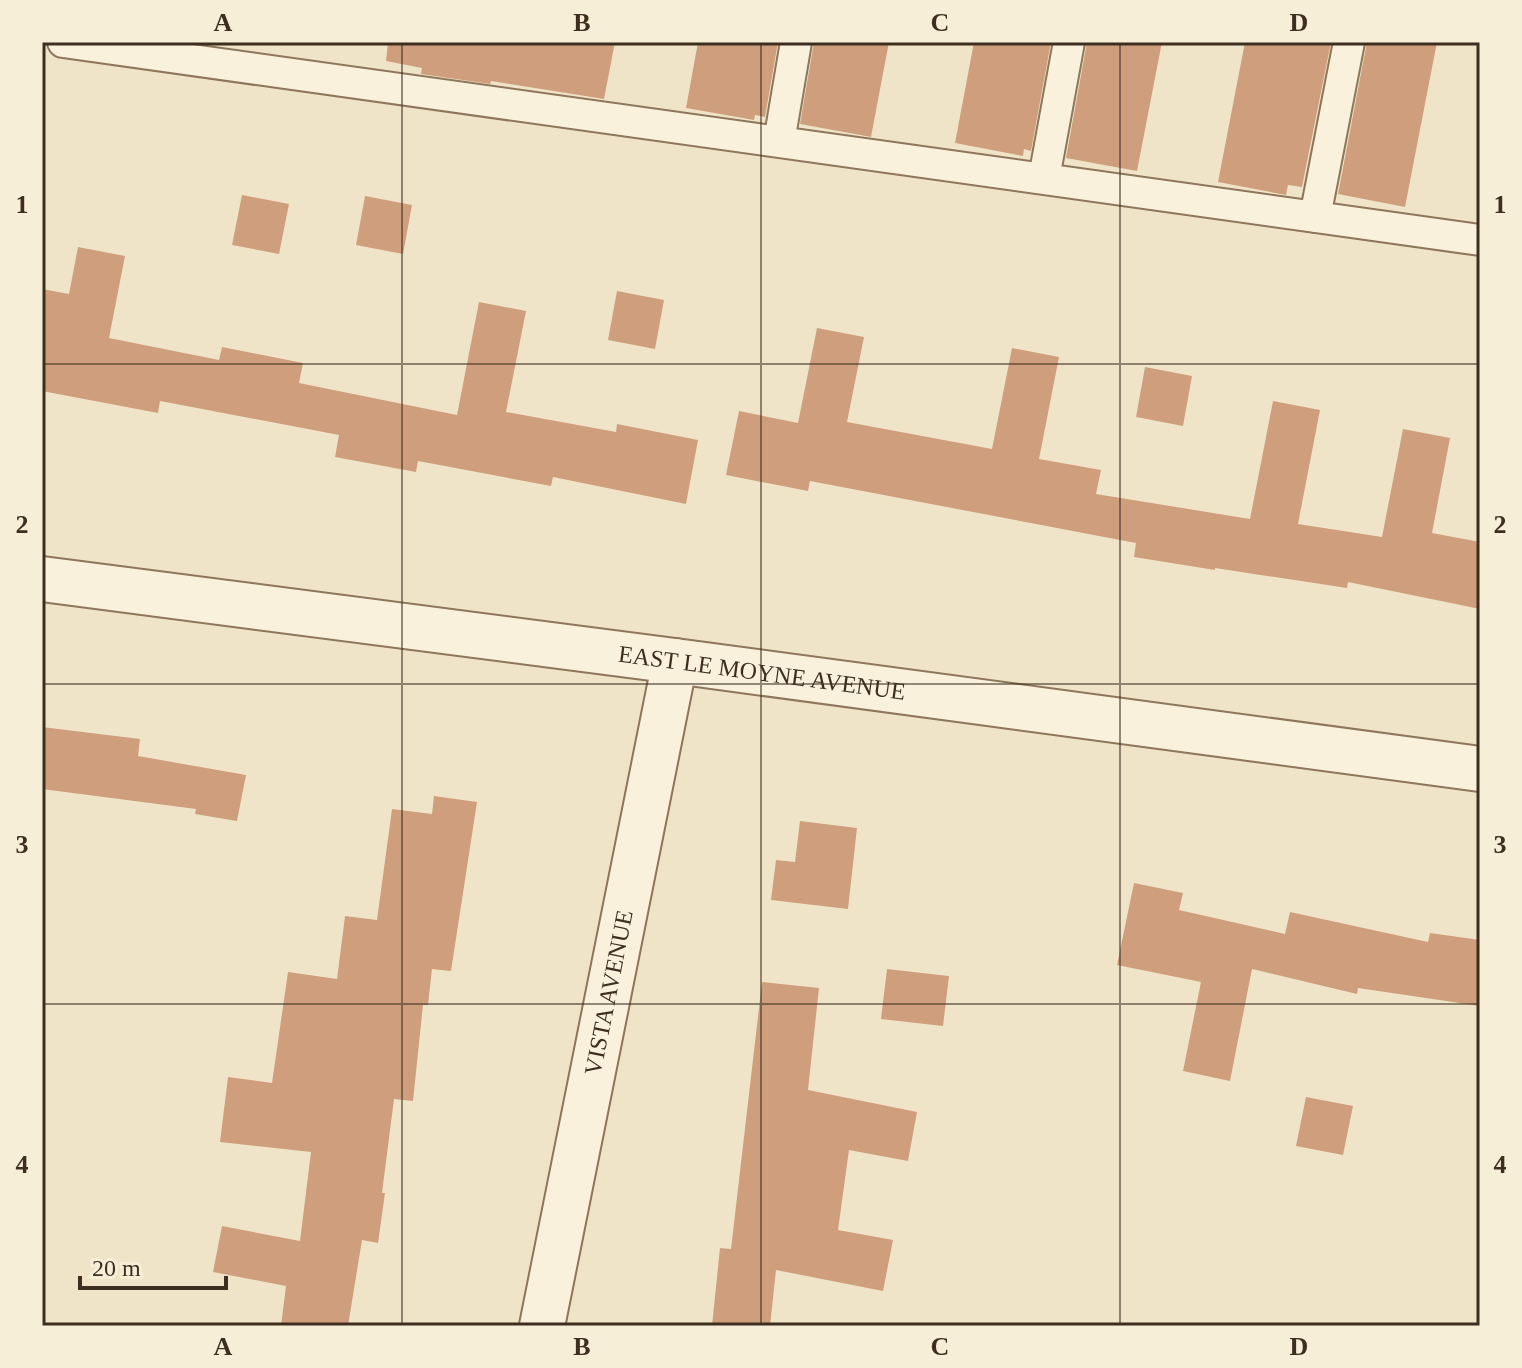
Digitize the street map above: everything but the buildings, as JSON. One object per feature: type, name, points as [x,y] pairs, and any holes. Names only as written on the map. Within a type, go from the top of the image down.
[{"type":"street","name":"EAST LE MOYNE AVENUE","points":[[42,579],[1480,769]]},
{"type":"street","name":"VISTA AVENUE","points":[[542,1326],[675,661]]},
{"type":"lane","points":[[63,42],[1480,240]]},
{"type":"lane","points":[[779,142],[796,42]]},
{"type":"lane","points":[[1044,178],[1069,42]]},
{"type":"lane","points":[[1315,217],[1349,42]]}]
